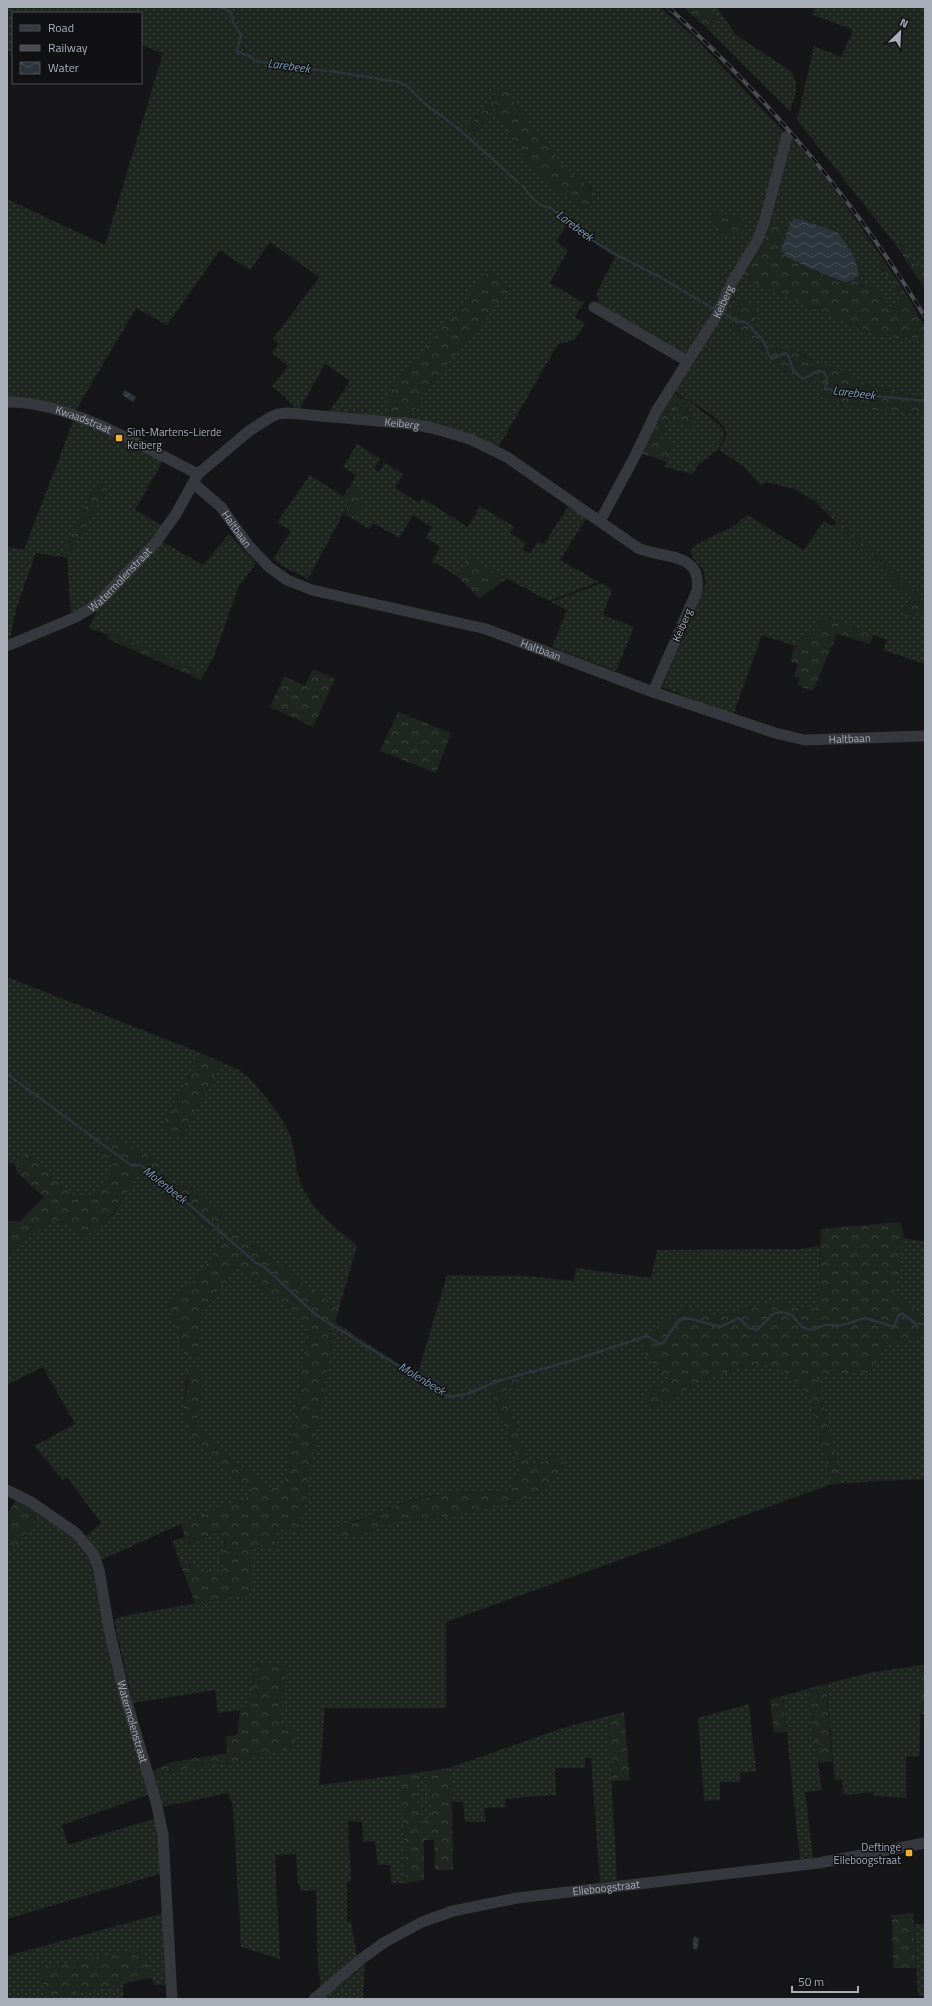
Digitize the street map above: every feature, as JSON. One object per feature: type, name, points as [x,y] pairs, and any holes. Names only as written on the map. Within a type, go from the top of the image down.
[{"type":"street","name":"Keiberg","points":[[600,521],[634,458],[657,410],[717,315],[731,284],[757,241],[764,223],[787,136]]},
{"type":"street","points":[[594,306],[687,361]]},
{"type":"street","name":"Kwaadstraat","points":[[7,402],[41,404],[76,415],[196,478]]},
{"type":"street","name":"Keiberg","points":[[196,478],[248,431],[278,414],[411,424],[452,433],[496,450],[647,552],[680,558],[695,572],[699,580],[697,591],[653,692]]},
{"type":"street","name":"Watermolenstraat","points":[[7,646],[76,617],[103,598],[156,542],[176,514],[196,478]]},
{"type":"street","name":"Haltbaan","points":[[196,478],[221,507],[248,545],[269,568],[287,580],[312,590],[486,629],[653,692],[760,729],[805,740],[925,736]]},
{"type":"street","name":"Watermolenstraat","points":[[7,1490],[31,1502],[76,1533],[94,1555],[100,1570],[109,1629],[123,1689],[156,1802],[163,1835],[172,1999]]},
{"type":"street","name":"Elleboogstraat","points":[[314,1999],[364,1957],[385,1942],[422,1922],[453,1911],[517,1898],[819,1863],[925,1843]]},
{"type":"green space","points":[[7,7],[660,7],[697,40],[785,133],[759,230],[687,356],[600,306],[597,298],[597,292],[615,257],[568,224],[556,241],[568,250],[550,283],[584,303],[575,317],[585,323],[575,340],[558,344],[498,448],[410,419],[423,393],[511,287],[386,418],[327,415],[350,381],[325,364],[299,410],[272,386],[288,366],[272,353],[279,343],[273,339],[319,277],[270,242],[250,270],[220,250],[167,325],[136,308],[76,410],[7,397],[7,199],[105,245],[163,53],[142,45],[142,12],[12,12],[12,51],[7,51]],"holes":[[[504,87],[531,126],[564,167],[591,188],[592,203],[589,207],[580,208],[500,120],[495,108],[469,127],[496,92]],[[717,213],[723,234],[717,233]]]},
{"type":"green space","points":[[683,7],[713,7],[709,12],[717,19],[707,28]]},
{"type":"green space","points":[[713,7],[717,7],[736,35],[792,72],[796,83],[796,93],[790,111],[707,28],[716,19],[709,12]]},
{"type":"green space","points":[[816,7],[925,7],[925,264],[922,273],[900,242],[896,245],[797,120],[814,46],[841,57],[853,30],[813,15]]},
{"type":"green space","points":[[504,87],[532,127],[555,156],[592,192],[595,197],[588,207],[580,208],[532,170],[500,120],[495,108],[475,132],[469,127],[496,92]]},
{"type":"green space","points":[[791,135],[837,193],[885,262],[879,267],[890,279],[899,294],[900,304],[891,308],[874,288],[855,280],[859,272],[858,265],[837,232],[812,222],[790,224],[781,250],[779,247],[767,220]]},
{"type":"green space","points":[[717,213],[734,215],[743,220],[744,227],[740,234],[717,233],[712,220],[713,216]]},
{"type":"green space","points":[[767,220],[788,227],[779,247],[784,253],[829,277],[847,281],[855,280],[874,288],[891,308],[900,304],[900,299],[899,294],[893,284],[879,266],[885,262],[910,300],[925,328],[925,344],[920,338],[879,336],[760,286],[739,272]]},
{"type":"green space","points":[[900,242],[922,272],[925,264],[925,289],[896,245]]},
{"type":"green space","points":[[489,271],[511,288],[423,393],[410,419],[386,418],[389,392]]},
{"type":"green space","points":[[739,272],[760,286],[879,336],[920,338],[925,344],[925,399],[866,384],[818,365],[803,354],[782,346],[773,350],[768,347],[755,325],[756,310],[730,315],[737,336],[759,340],[764,350],[799,381],[821,377],[823,387],[822,398],[847,405],[873,409],[925,411],[925,602],[817,499],[815,501],[794,489],[766,482],[761,486],[744,467],[719,450],[727,435],[719,422],[704,410],[673,391]]},
{"type":"green space","points":[[744,300],[754,305],[756,310],[755,325],[768,347],[773,350],[787,345],[818,365],[829,366],[844,371],[866,384],[925,399],[925,411],[873,409],[847,405],[822,398],[823,387],[821,377],[799,381],[777,365],[759,340],[737,336],[730,315],[741,301]]},
{"type":"green space","points":[[672,392],[680,397],[694,420],[691,427],[677,424],[680,413],[676,408],[671,411],[660,438],[673,443],[667,462],[637,452]]},
{"type":"green space","points":[[680,397],[689,401],[720,425],[724,432],[724,438],[718,449],[699,464],[692,474],[665,467],[673,443],[660,438],[671,411],[676,408],[680,413],[692,415]]},
{"type":"green space","points":[[74,419],[163,461],[135,510],[163,526],[132,563],[109,587],[84,607],[71,614],[67,558],[107,488],[97,483],[61,557],[36,553],[16,609],[10,640],[7,641],[7,546],[24,550]]},
{"type":"green space","points":[[357,444],[380,459],[374,469],[379,472],[385,463],[403,474],[395,488],[419,503],[422,498],[468,527],[480,506],[514,527],[510,533],[526,543],[522,549],[530,554],[538,541],[544,544],[569,505],[587,517],[560,560],[599,582],[549,601],[470,559],[457,576],[432,561],[440,547],[426,538],[432,527],[413,515],[399,538],[373,523],[369,529],[354,520],[363,504],[357,501],[362,493],[350,486],[356,475],[343,467]]},
{"type":"green space","points":[[310,475],[350,501],[308,579],[282,566],[273,559],[291,531],[277,522]]},
{"type":"green space","points":[[97,482],[107,488],[67,558],[61,557]]},
{"type":"green space","points":[[350,486],[362,493],[357,501],[363,504],[354,520],[344,514],[350,502],[343,497]]},
{"type":"green space","points":[[816,499],[923,599],[925,606],[922,611],[916,615],[908,617],[902,611],[913,598],[896,586],[886,573],[815,501]]},
{"type":"green space","points":[[747,515],[804,550],[824,521],[832,526],[836,523],[886,573],[896,586],[913,598],[902,611],[923,610],[925,606],[925,664],[883,650],[887,640],[829,618],[823,619],[815,630],[795,646],[762,635],[733,715],[662,687],[706,583],[703,569],[693,558],[690,551],[697,544],[734,526]]},
{"type":"green space","points":[[229,534],[256,563],[239,586],[214,656],[204,674],[110,632],[109,635],[89,628],[97,610],[161,541],[203,565]]},
{"type":"green space","points":[[470,558],[506,579],[479,598],[457,576]]},
{"type":"green space","points":[[602,583],[612,590],[603,615],[634,627],[616,671],[552,647],[567,610],[551,602]]},
{"type":"green space","points":[[829,618],[873,635],[870,644],[837,634],[813,691],[797,685],[800,678],[794,676],[798,664],[790,661],[795,646],[815,630],[823,619]]},
{"type":"green space","points":[[110,632],[204,674],[201,680],[108,639]]},
{"type":"green space","points":[[313,669],[335,679],[313,727],[270,707],[284,676],[305,686]]},
{"type":"green space","points":[[398,712],[451,733],[436,773],[380,751]]},
{"type":"green space","points":[[7,977],[201,1053],[162,1126],[181,1138],[221,1062],[243,1073],[264,1095],[285,1124],[289,1133],[294,1148],[298,1175],[302,1188],[311,1202],[323,1215],[357,1245],[339,1309],[232,1229],[194,1283],[173,1299],[169,1307],[178,1331],[184,1356],[199,1355],[200,1320],[203,1311],[236,1266],[308,1325],[285,1486],[269,1489],[197,1430],[201,1367],[187,1367],[184,1413],[187,1430],[191,1438],[256,1494],[181,1524],[101,1560],[86,1536],[101,1523],[67,1477],[63,1480],[34,1446],[75,1424],[43,1367],[7,1385],[7,1254],[51,1220],[68,1225],[85,1237],[114,1213],[122,1202],[138,1171],[154,1179],[159,1162],[116,1138],[107,1138],[115,1167],[91,1198],[73,1195],[30,1153],[22,1157],[16,1166],[7,1160]],"holes":[[[177,1199],[223,1215],[210,1228]]]},
{"type":"green space","points":[[201,1053],[221,1062],[181,1138],[170,1136],[162,1126]]},
{"type":"green space","points":[[107,1138],[116,1138],[159,1162],[154,1179],[138,1172],[122,1202],[113,1213],[85,1238],[68,1225],[51,1220],[7,1254],[7,1221],[20,1221],[44,1197],[17,1173],[16,1166],[22,1157],[30,1152],[73,1195],[91,1198],[115,1167],[99,1152],[99,1142]]},
{"type":"green space","points":[[171,1184],[193,1186],[223,1215],[211,1228],[177,1199],[168,1203],[159,1196],[161,1189]]},
{"type":"green space","points":[[900,1222],[904,1238],[894,1295],[919,1313],[925,1329],[921,1334],[912,1339],[885,1345],[877,1362],[869,1372],[816,1375],[841,1483],[832,1484],[812,1403],[798,1383],[783,1371],[765,1365],[741,1367],[706,1379],[652,1409],[643,1402],[652,1390],[669,1379],[646,1356],[642,1343],[653,1329],[687,1308],[715,1316],[778,1301],[802,1310],[818,1307],[821,1229]]},
{"type":"green space","points":[[232,1229],[339,1309],[335,1322],[300,1531],[275,1529],[275,1547],[252,1547],[252,1593],[195,1603],[181,1566],[196,1566],[221,1578],[223,1566],[220,1556],[224,1550],[225,1540],[218,1532],[187,1544],[181,1524],[255,1494],[191,1438],[185,1426],[183,1414],[187,1386],[187,1367],[201,1367],[202,1390],[197,1420],[198,1430],[269,1489],[285,1486],[308,1326],[236,1266],[203,1311],[200,1320],[200,1355],[184,1356],[178,1331],[169,1307],[173,1299],[194,1283]]},
{"type":"green space","points":[[904,1238],[925,1242],[925,1328],[919,1313],[894,1295]]},
{"type":"green space","points":[[820,1246],[818,1307],[802,1310],[778,1301],[715,1316],[687,1308],[642,1343],[646,1356],[669,1379],[652,1390],[652,1409],[706,1379],[741,1367],[765,1365],[783,1371],[798,1383],[812,1403],[832,1484],[446,1622],[446,1708],[325,1708],[319,1785],[400,1775],[406,1883],[391,1883],[390,1865],[378,1865],[375,1841],[363,1842],[362,1822],[348,1821],[351,1881],[347,1882],[347,1922],[351,1922],[357,1956],[321,1988],[318,1968],[316,1890],[300,1891],[300,1885],[298,1884],[296,1854],[275,1855],[280,1959],[241,1947],[233,1806],[228,1793],[162,1807],[153,1775],[248,1759],[280,1723],[286,1667],[257,1662],[247,1709],[218,1713],[215,1690],[133,1703],[114,1620],[119,1617],[252,1593],[252,1547],[275,1529],[300,1530],[335,1322],[417,1376],[447,1275],[527,1276],[574,1281],[576,1268],[651,1278],[657,1250],[799,1249]],"holes":[[[516,1372],[504,1390],[528,1464],[539,1464],[556,1456],[565,1466],[546,1489],[446,1517],[391,1522],[358,1535],[341,1524],[358,1520],[420,1498],[458,1493],[509,1491],[521,1470],[487,1381]]]},
{"type":"green space","points":[[925,1329],[925,1479],[841,1483],[816,1375],[869,1372],[877,1362],[885,1345],[912,1339]]},
{"type":"green space","points":[[516,1372],[521,1386],[504,1390],[528,1463],[539,1464],[557,1456],[566,1466],[546,1489],[521,1501],[446,1517],[391,1522],[358,1535],[342,1536],[333,1530],[341,1524],[356,1522],[409,1501],[448,1493],[509,1491],[521,1470],[487,1381]]},
{"type":"green space","points":[[17,1499],[39,1513],[19,1544],[7,1553],[7,1514]]},
{"type":"green space","points":[[39,1513],[73,1536],[89,1553],[151,1794],[62,1825],[68,1845],[156,1818],[163,1873],[7,1919],[7,1553],[19,1544]]},
{"type":"green space","points":[[218,1532],[223,1537],[225,1543],[220,1556],[223,1566],[222,1578],[196,1566],[181,1566],[173,1541],[185,1537],[188,1544]]},
{"type":"green space","points":[[257,1662],[286,1667],[280,1723],[294,1731],[296,1739],[292,1748],[248,1759],[153,1775],[152,1771],[172,1762],[227,1753],[226,1736],[237,1735],[240,1710],[247,1709]]},
{"type":"green space","points":[[922,1665],[919,1757],[906,1756],[906,1798],[874,1796],[874,1792],[843,1795],[842,1779],[835,1780],[826,1684],[874,1672]]},
{"type":"green space","points":[[922,1665],[925,1665],[925,1714],[920,1714]]},
{"type":"green space","points":[[826,1684],[832,1761],[818,1763],[807,1689]]},
{"type":"green space","points":[[807,1689],[822,1790],[805,1792],[813,1858],[800,1859],[783,1696]]},
{"type":"green space","points":[[783,1696],[786,1731],[774,1733],[770,1699]]},
{"type":"green space","points":[[749,1704],[756,1771],[740,1773],[740,1782],[720,1782],[720,1800],[704,1801],[698,1718]]},
{"type":"green space","points":[[624,1712],[630,1780],[612,1781],[608,1716]]},
{"type":"green space","points":[[608,1716],[617,1880],[600,1882],[591,1758],[585,1758],[585,1768],[555,1768],[556,1795],[505,1799],[506,1807],[484,1808],[486,1822],[465,1822],[463,1802],[452,1802],[449,1768],[560,1729]]},
{"type":"green space","points":[[449,1768],[452,1802],[453,1870],[435,1870],[434,1840],[424,1840],[424,1880],[406,1883],[400,1775],[417,1773],[418,1805],[422,1816],[426,1821],[432,1821],[429,1771]]},
{"type":"green space","points":[[429,1771],[432,1821],[426,1821],[422,1816],[418,1805],[417,1773]]},
{"type":"green space","points":[[164,1913],[167,1985],[154,1985],[141,1948],[48,1998],[123,1984],[123,1999],[7,1999],[7,1956]]},
{"type":"green space","points":[[913,1913],[916,1968],[893,1968],[892,1915]]},
{"type":"green space","points":[[914,1924],[925,1924],[925,1996],[918,1996]]},
{"type":"green space","points":[[141,1948],[152,1978],[48,1998],[39,1969]]},
{"type":"green space","points":[[365,1964],[363,1999],[322,1999]]},
{"type":"water","points":[[794,219],[817,224],[838,233],[854,258],[859,274],[857,277],[854,280],[846,282],[842,281],[810,268],[787,256],[781,250],[790,224]]},
{"type":"water","points":[[125,390],[136,397],[133,402],[122,395]]},
{"type":"water","points":[[695,1936],[699,1939],[697,1950],[693,1949],[693,1939]]},
{"type":"waterway","name":"Larebeek","points":[[220,7],[231,12],[233,22],[241,35],[237,52],[250,56],[255,61],[326,71]]},
{"type":"waterway","name":"Larebeek","points":[[330,71],[398,82],[407,86],[424,103],[459,129],[519,183]]},
{"type":"waterway","name":"Larebeek","points":[[524,187],[535,201],[543,206],[551,208],[592,240],[714,309]]},
{"type":"waterway","name":"Larebeek","points":[[722,312],[737,322],[746,322],[762,339],[768,354],[772,359],[785,353],[788,355],[794,372],[803,379],[818,371],[824,372],[827,378],[825,389],[846,393],[925,401]]},
{"type":"waterway","name":"Molenbeek","points":[[7,1074],[132,1166],[139,1165],[151,1171],[256,1263],[262,1265],[316,1315],[450,1397],[467,1394],[498,1381],[571,1361],[647,1336],[660,1344],[663,1343],[679,1320],[688,1318],[720,1327],[739,1318],[749,1328],[757,1330],[773,1314],[781,1312],[792,1315],[802,1327],[810,1330],[826,1325],[842,1325],[865,1318],[894,1327],[898,1316],[902,1313],[916,1324],[925,1324]]},
{"type":"railway","points":[[668,7],[705,42],[775,114],[808,153],[869,232],[925,317]]},
{"type":"place","name":"Sint-Martens-Lierde Keiberg","points":[[119,438]]},
{"type":"place","name":"Deftinge Elleboogstraat","points":[[909,1853]]}]
